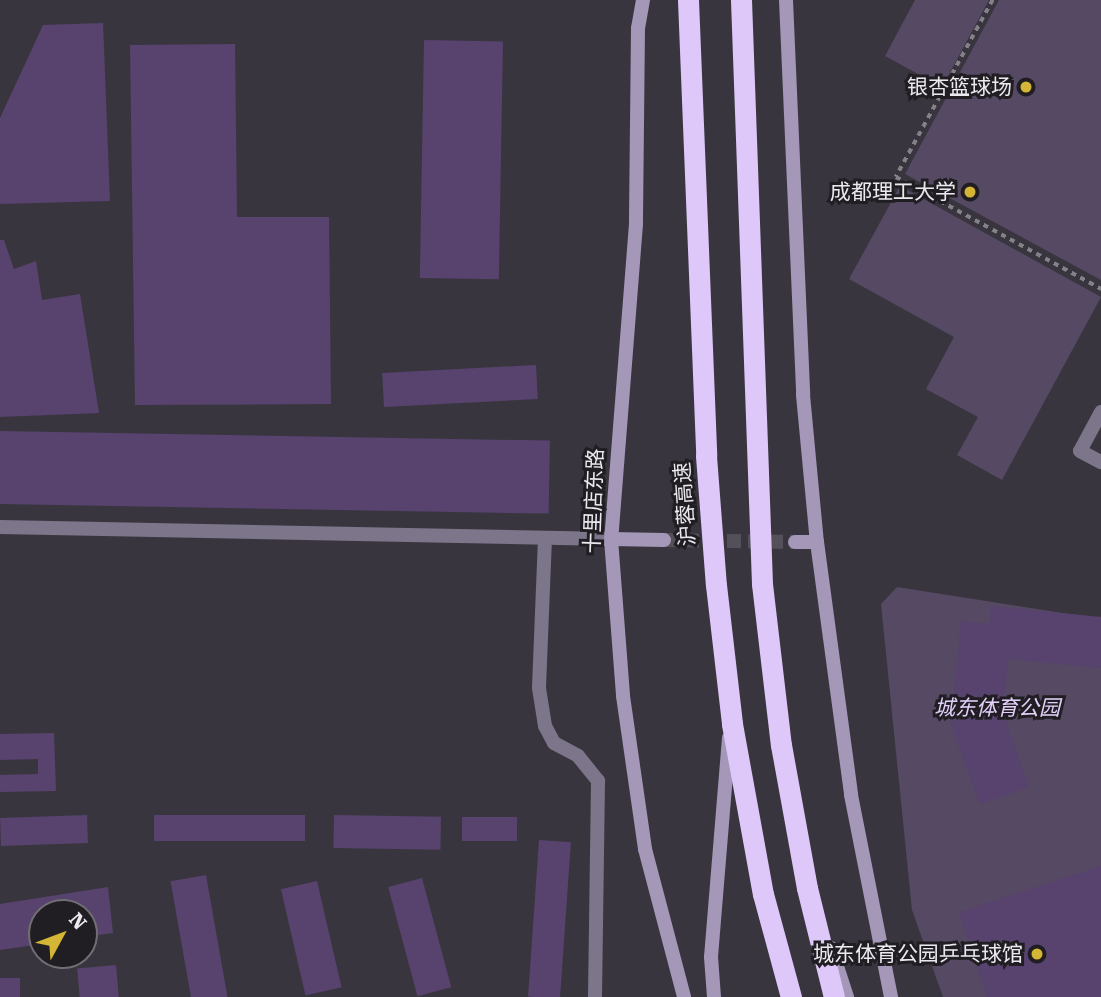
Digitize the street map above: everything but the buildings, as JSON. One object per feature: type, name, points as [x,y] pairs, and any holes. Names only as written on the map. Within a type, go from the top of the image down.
[{"type":"highway","name":"沪蓉高速","points":[[688,0],[706,456],[731,712],[763,894],[791,997]]},
{"type":"highway","points":[[741,0],[762,584],[781,745],[802,858],[834,997]]},
{"type":"street","name":"十里店东路","points":[[643,0],[639,28],[636,224],[611,539],[624,696],[645,849],[684,997]]},
{"type":"street","points":[[786,0],[803,395],[817,542],[851,795],[891,997]]},
{"type":"street","points":[[1101,412],[1080,451],[1101,462]]},
{"type":"street","points":[[0,527],[664,540]]},
{"type":"street","points":[[545,538],[542,714],[554,743],[578,756],[598,781],[594,997]]},
{"type":"street","points":[[795,541],[817,542]]},
{"type":"street","points":[[714,997],[711,957],[731,712]]},
{"type":"street","points":[[802,858],[847,997]]},
{"type":"path","points":[[993,0],[896,177],[1101,289]]},
{"type":"green space","points":[[915,0],[989,0],[942,87],[885,56]]},
{"type":"green space","name":"银杏篮球场","points":[[999,0],[1101,0],[1101,280],[905,174]]},
{"type":"green space","points":[[900,186],[1101,297],[1002,480],[957,455],[978,417],[926,389],[954,337],[849,279]]},
{"type":"green space","name":"城东体育公园","points":[[897,587],[1101,619],[1101,997],[943,997],[912,910],[881,604]]},
{"type":"tunnel","points":[[664,540],[795,542]]},
{"type":"place","name":"银杏篮球场","points":[[1026,87]]},
{"type":"place","name":"成都理工大学","points":[[970,192]]},
{"type":"place","name":"城东体育公园乒乓球馆","points":[[1037,954]]}]
